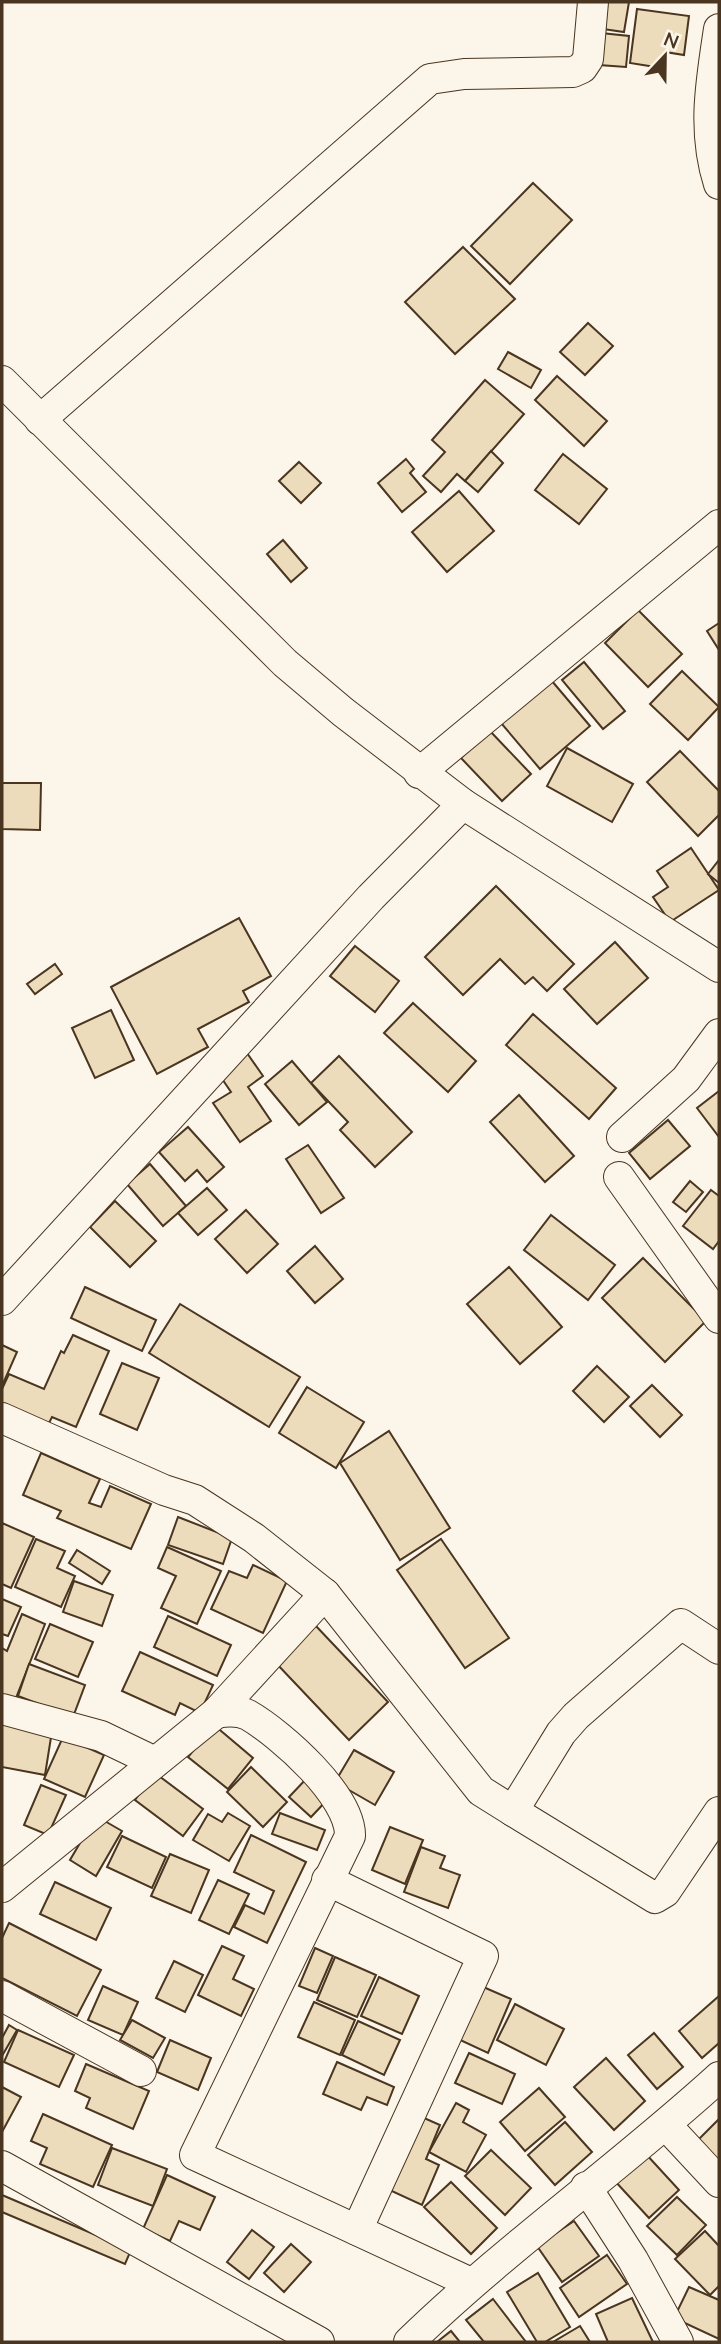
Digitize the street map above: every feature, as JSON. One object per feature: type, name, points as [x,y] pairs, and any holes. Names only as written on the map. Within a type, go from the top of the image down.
[{"type":"street","points":[[40,420],[430,79],[464,74],[572,72],[582,68],[589,55],[593,2]]},
{"type":"street","points":[[719,29],[708,99],[710,155],[719,184]]},
{"type":"street","points":[[2,381],[285,663],[419,773],[463,804],[719,967]]},
{"type":"street","points":[[419,773],[719,525]]},
{"type":"street","points":[[2,1300],[371,897],[463,804]]},
{"type":"street","points":[[622,1137],[687,1079],[719,1034]]},
{"type":"street","points":[[619,1177],[716,1304]]},
{"type":"street","points":[[2,1418],[164,1490],[195,1500],[254,1538],[325,1594],[481,1791],[655,1898],[665,1892],[719,1812]]},
{"type":"street","points":[[2,1887],[216,1713],[325,1594]]},
{"type":"street","points":[[513,1811],[561,1733],[576,1716],[681,1624],[719,1649]]},
{"type":"street","points":[[2,1709],[102,1737],[155,1762]]},
{"type":"street","points":[[216,1713],[229,1711],[247,1714],[288,1746],[333,1790],[350,1824],[350,1836],[195,2155],[471,2283]]},
{"type":"street","points":[[327,1880],[483,1956],[357,2230]]},
{"type":"street","points":[[2,1996],[141,2071]]},
{"type":"street","points":[[410,2342],[471,2283],[586,2187],[666,2125],[719,2077]]},
{"type":"street","points":[[666,2125],[719,2182]]},
{"type":"street","points":[[2,2166],[319,2342]]},
{"type":"street","points":[[586,2187],[633,2260],[678,2342]]},
{"type":"building","points":[[600,2],[629,2],[624,32],[596,28]]},
{"type":"building","points":[[637,9],[689,16],[684,55],[665,52],[662,68],[630,63]]},
{"type":"building","points":[[601,33],[629,36],[626,67],[599,65]]},
{"type":"building","points":[[533,183],[572,220],[510,284],[471,246]]},
{"type":"building","points":[[463,247],[515,299],[455,354],[405,302]]},
{"type":"building","points":[[588,323],[613,346],[585,375],[560,352]]},
{"type":"building","points":[[508,352],[541,370],[531,388],[498,369]]},
{"type":"building","points":[[557,376],[607,421],[584,446],[535,400]]},
{"type":"building","points":[[485,380],[524,414],[465,481],[457,474],[441,492],[423,476],[445,452],[432,440]]},
{"type":"building","points":[[491,451],[503,463],[478,492],[465,481]]},
{"type":"building","points":[[563,454],[607,489],[579,524],[535,490]]},
{"type":"building","points":[[406,459],[414,469],[410,473],[426,492],[402,512],[378,483]]},
{"type":"building","points":[[299,462],[321,483],[301,503],[279,481]]},
{"type":"building","points":[[459,491],[494,531],[447,572],[412,532]]},
{"type":"building","points":[[283,540],[307,568],[291,582],[267,554]]},
{"type":"building","points":[[638,610],[682,654],[648,687],[605,643]]},
{"type":"building","points":[[719,623],[719,650],[707,631]]},
{"type":"building","points":[[584,662],[625,711],[603,729],[562,680]]},
{"type":"building","points":[[682,671],[719,707],[688,740],[650,704]]},
{"type":"building","points":[[546,674],[590,726],[540,769],[496,717]]},
{"type":"building","points":[[489,730],[531,774],[502,801],[461,758]]},
{"type":"building","points":[[567,748],[633,784],[612,822],[547,786]]},
{"type":"building","points":[[680,751],[719,791],[719,815],[698,836],[647,782]]},
{"type":"building","points":[[2,783],[41,783],[40,830],[2,829]]},
{"type":"building","points":[[691,848],[719,890],[670,922],[653,897],[668,887],[657,871]]},
{"type":"building","points":[[719,860],[719,883],[708,874]]},
{"type":"building","points":[[496,886],[574,964],[547,991],[533,977],[525,984],[500,959],[463,995],[425,957]]},
{"type":"building","points":[[239,918],[271,976],[243,991],[249,1002],[198,1029],[208,1047],[157,1074],[111,987]]},
{"type":"building","points":[[615,942],[648,978],[597,1024],[564,989]]},
{"type":"building","points":[[355,946],[399,981],[375,1012],[330,976]]},
{"type":"building","points":[[55,964],[62,974],[35,994],[27,984]]},
{"type":"building","points":[[413,1003],[476,1061],[448,1092],[384,1033]]},
{"type":"building","points":[[111,1010],[134,1060],[95,1078],[72,1028]]},
{"type":"building","points":[[533,1014],[616,1088],[589,1119],[506,1045]]},
{"type":"building","points":[[247,1053],[263,1076],[248,1087],[271,1121],[240,1142],[213,1103],[231,1092],[218,1073]]},
{"type":"building","points":[[339,1056],[412,1132],[375,1167],[340,1130],[348,1122],[311,1083]]},
{"type":"building","points":[[292,1061],[327,1102],[299,1125],[265,1084]]},
{"type":"building","points":[[719,1091],[719,1137],[697,1108]]},
{"type":"building","points":[[519,1095],[574,1156],[545,1182],[490,1122]]},
{"type":"building","points":[[668,1120],[690,1146],[650,1179],[629,1153]]},
{"type":"building","points":[[188,1127],[224,1167],[207,1182],[197,1170],[185,1181],[159,1152]]},
{"type":"building","points":[[308,1145],[344,1198],[321,1213],[286,1159]]},
{"type":"building","points":[[150,1164],[186,1206],[163,1226],[127,1184]]},
{"type":"building","points":[[690,1181],[703,1192],[686,1212],[673,1202]]},
{"type":"building","points":[[207,1188],[227,1210],[198,1235],[178,1213]]},
{"type":"building","points":[[711,1190],[719,1196],[719,1241],[713,1249],[683,1226]]},
{"type":"building","points":[[115,1201],[156,1241],[130,1267],[90,1227]]},
{"type":"building","points":[[246,1210],[278,1244],[247,1273],[215,1239]]},
{"type":"building","points":[[551,1215],[615,1265],[588,1300],[524,1250]]},
{"type":"building","points":[[315,1246],[343,1279],[315,1303],[287,1271]]},
{"type":"building","points":[[643,1258],[706,1321],[665,1362],[602,1298]]},
{"type":"building","points":[[509,1267],[562,1327],[520,1364],[467,1304]]},
{"type":"building","points":[[85,1287],[156,1320],[142,1351],[71,1318]]},
{"type":"building","points":[[180,1304],[300,1377],[269,1427],[149,1353]]},
{"type":"building","points":[[73,1335],[109,1351],[76,1427],[52,1417],[47,1427],[2,1407],[2,1389],[9,1374],[44,1389],[61,1351],[64,1353]]},
{"type":"building","points":[[2,1345],[17,1352],[2,1386]]},
{"type":"building","points":[[122,1363],[159,1378],[137,1430],[100,1414]]},
{"type":"building","points":[[597,1366],[629,1397],[604,1422],[573,1391]]},
{"type":"building","points":[[652,1385],[682,1415],[660,1437],[630,1406]]},
{"type":"building","points":[[307,1387],[364,1422],[336,1468],[279,1433]]},
{"type":"building","points":[[389,1431],[450,1528],[400,1560],[340,1463]]},
{"type":"building","points":[[41,1453],[100,1479],[89,1503],[101,1507],[110,1486],[151,1504],[131,1549],[57,1518],[61,1511],[23,1495]]},
{"type":"building","points":[[178,1517],[232,1538],[223,1564],[168,1545]]},
{"type":"building","points":[[2,1523],[34,1537],[11,1588],[2,1584]]},
{"type":"building","points":[[36,1539],[65,1551],[57,1568],[75,1576],[61,1607],[15,1587]]},
{"type":"building","points":[[441,1539],[509,1638],[465,1668],[397,1570]]},
{"type":"building","points":[[167,1547],[221,1571],[197,1624],[161,1608],[176,1576],[158,1568]]},
{"type":"building","points":[[77,1550],[110,1571],[102,1584],[69,1563]]},
{"type":"building","points":[[253,1565],[287,1581],[263,1633],[211,1609],[229,1571],[247,1578]]},
{"type":"building","points":[[74,1581],[113,1595],[102,1626],[63,1612]]},
{"type":"building","points":[[2,1599],[21,1607],[8,1636],[2,1634]]},
{"type":"building","points":[[22,1614],[45,1624],[14,1703],[2,1698],[2,1648],[7,1651]]},
{"type":"building","points":[[168,1616],[231,1645],[217,1676],[154,1647]]},
{"type":"building","points":[[50,1624],[93,1642],[78,1677],[35,1659]]},
{"type":"building","points":[[315,1625],[388,1702],[349,1740],[275,1662]]},
{"type":"building","points":[[140,1652],[213,1685],[200,1713],[180,1703],[175,1715],[122,1691]]},
{"type":"building","points":[[29,1664],[85,1685],[73,1717],[18,1696]]},
{"type":"building","points":[[2,1723],[52,1731],[45,1775],[2,1767]]},
{"type":"building","points":[[214,1725],[253,1758],[228,1789],[188,1757]]},
{"type":"building","points":[[63,1737],[104,1755],[85,1797],[44,1779]]},
{"type":"building","points":[[354,1750],[394,1772],[375,1805],[335,1782]]},
{"type":"building","points":[[251,1767],[287,1802],[263,1827],[227,1792]]},
{"type":"building","points":[[155,1773],[203,1809],[183,1836],[135,1800]]},
{"type":"building","points":[[307,1778],[329,1798],[311,1817],[289,1797]]},
{"type":"building","points":[[41,1785],[66,1795],[48,1835],[24,1825]]},
{"type":"building","points":[[228,1813],[250,1826],[229,1861],[193,1840],[208,1814],[222,1822]]},
{"type":"building","points":[[280,1813],[325,1830],[317,1850],[272,1834]]},
{"type":"building","points":[[96,1816],[122,1831],[96,1876],[70,1860]]},
{"type":"building","points":[[390,1827],[423,1840],[405,1884],[372,1870]]},
{"type":"building","points":[[251,1835],[306,1862],[267,1943],[234,1927],[245,1905],[264,1914],[274,1891],[234,1872]]},
{"type":"building","points":[[122,1836],[166,1857],[152,1888],[107,1867]]},
{"type":"building","points":[[421,1847],[445,1856],[440,1868],[460,1875],[448,1908],[404,1892]]},
{"type":"building","points":[[170,1854],[209,1870],[191,1913],[151,1896]]},
{"type":"building","points":[[218,1880],[249,1894],[229,1934],[199,1920]]},
{"type":"building","points":[[55,1882],[111,1908],[96,1940],[40,1914]]},
{"type":"building","points":[[9,1923],[101,1970],[77,2016],[2,1978],[2,1938]]},
{"type":"building","points":[[222,1946],[244,1956],[233,1979],[254,1989],[241,2016],[198,1995]]},
{"type":"building","points":[[315,1948],[333,1956],[317,1993],[299,1986]]},
{"type":"building","points":[[335,1957],[376,1975],[357,2017],[317,2000]]},
{"type":"building","points":[[174,1961],[203,1975],[185,2012],[156,1998]]},
{"type":"building","points":[[379,1977],[419,1996],[402,2034],[361,2016]]},
{"type":"building","points":[[103,1986],[138,2002],[123,2035],[88,2020]]},
{"type":"building","points":[[481,1986],[511,1999],[488,2053],[458,2039]]},
{"type":"building","points":[[719,1996],[719,2043],[702,2058],[679,2031]]},
{"type":"building","points":[[314,2002],[355,2020],[340,2055],[298,2037]]},
{"type":"building","points":[[515,2004],[564,2029],[546,2065],[497,2040]]},
{"type":"building","points":[[132,2020],[165,2038],[153,2058],[120,2040]]},
{"type":"building","points":[[358,2021],[400,2040],[384,2075],[342,2055]]},
{"type":"building","points":[[9,2025],[17,2030],[2,2056],[2,2038]]},
{"type":"building","points":[[18,2030],[74,2055],[59,2087],[4,2062]]},
{"type":"building","points":[[654,2033],[683,2067],[657,2089],[628,2055]]},
{"type":"building","points":[[170,2040],[211,2058],[198,2090],[157,2072]]},
{"type":"building","points":[[469,2053],[515,2074],[502,2104],[455,2083]]},
{"type":"building","points":[[606,2058],[645,2101],[614,2130],[574,2087]]},
{"type":"building","points":[[337,2062],[394,2087],[387,2105],[367,2097],[361,2110],[323,2094]]},
{"type":"building","points":[[86,2064],[149,2091],[133,2129],[86,2108],[90,2098],[75,2091]]},
{"type":"building","points":[[2,2087],[21,2097],[2,2132]]},
{"type":"building","points":[[539,2088],[565,2117],[525,2151],[500,2122]]},
{"type":"building","points":[[456,2103],[469,2110],[463,2122],[486,2135],[466,2172],[429,2152]]},
{"type":"building","points":[[43,2114],[112,2145],[93,2187],[40,2164],[47,2148],[31,2141]]},
{"type":"building","points":[[415,2114],[440,2125],[426,2159],[439,2165],[422,2205],[383,2187]]},
{"type":"building","points":[[719,2119],[719,2172],[693,2145]]},
{"type":"building","points":[[565,2122],[592,2152],[555,2185],[528,2155]]},
{"type":"building","points":[[112,2148],[167,2169],[153,2206],[98,2185]]},
{"type":"building","points":[[491,2150],[531,2188],[505,2215],[465,2176]]},
{"type":"building","points":[[645,2153],[679,2190],[649,2218],[614,2180]]},
{"type":"building","points":[[167,2175],[215,2197],[200,2230],[179,2221],[170,2241],[143,2229]]},
{"type":"building","points":[[451,2182],[497,2228],[471,2254],[424,2207]]},
{"type":"building","points":[[2,2195],[131,2250],[125,2264],[2,2212]]},
{"type":"building","points":[[677,2197],[706,2225],[677,2255],[647,2226]]},
{"type":"building","points":[[574,2221],[599,2256],[562,2282],[537,2246]]},
{"type":"building","points":[[252,2230],[274,2247],[249,2279],[227,2262]]},
{"type":"building","points":[[705,2231],[719,2246],[719,2286],[710,2295],[675,2259]]},
{"type":"building","points":[[291,2244],[311,2262],[284,2292],[264,2273]]},
{"type":"building","points":[[607,2255],[627,2284],[579,2317],[560,2288]]},
{"type":"building","points":[[538,2273],[570,2327],[545,2342],[537,2342],[507,2292]]},
{"type":"building","points":[[689,2287],[719,2300],[719,2339],[674,2318]]},
{"type":"building","points":[[632,2298],[653,2342],[608,2342],[596,2314]]},
{"type":"building","points":[[493,2299],[526,2342],[484,2342],[466,2320]]},
{"type":"building","points":[[580,2326],[590,2342],[553,2342]]},
{"type":"building","points":[[451,2331],[460,2342],[437,2342]]}]
